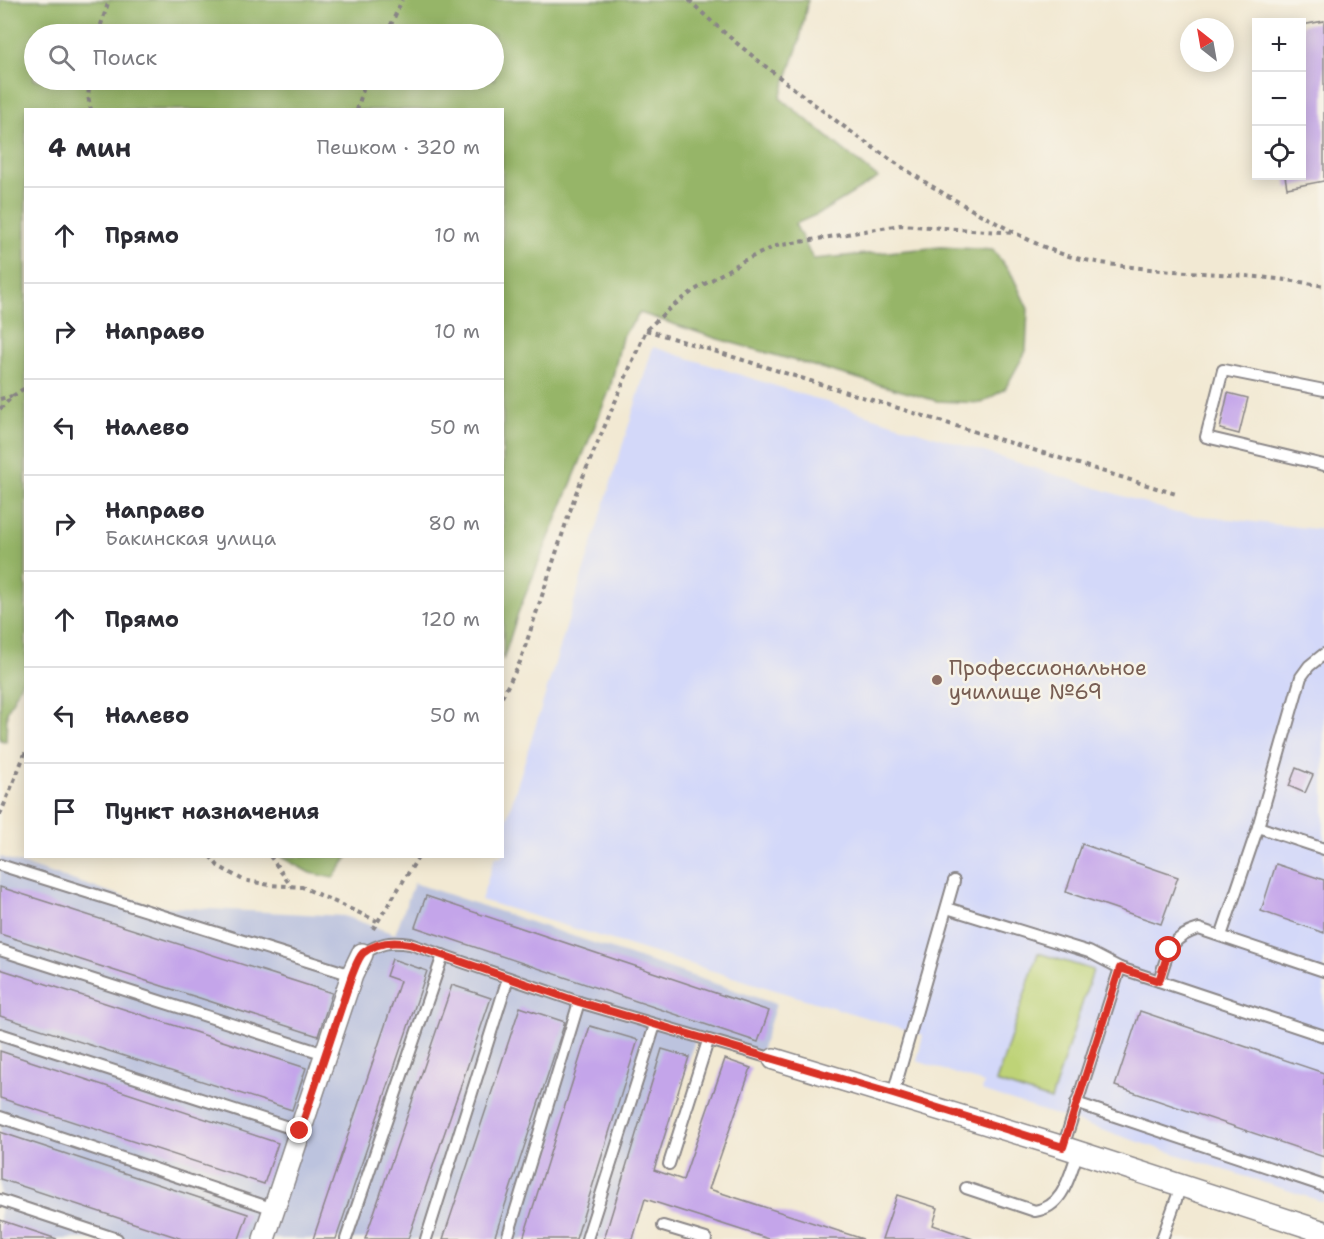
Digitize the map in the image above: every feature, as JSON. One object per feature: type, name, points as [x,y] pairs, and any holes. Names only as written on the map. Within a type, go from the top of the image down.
[{"type":"street","points":[[264,1239],[352,975],[362,954]]},
{"type":"street","points":[[774,1059],[893,1094],[1324,1232]]},
{"type":"lane","points":[[1324,390],[1223,370],[1206,438],[1324,465]]},
{"type":"lane","points":[[1221,936],[1258,827],[1301,677],[1309,666],[1324,654]]},
{"type":"lane","points":[[1258,827],[1324,849]]},
{"type":"lane","points":[[0,865],[352,975]]},
{"type":"lane","points":[[893,1094],[954,881]]},
{"type":"lane","points":[[946,908],[1089,952],[1120,968],[1324,1036]]},
{"type":"lane","points":[[1159,981],[1169,950],[1178,938],[1199,929],[1324,971]]},
{"type":"lane","points":[[362,954],[380,944],[393,941],[410,944],[579,1002],[774,1059]]},
{"type":"lane","points":[[0,950],[326,1054]]},
{"type":"lane","points":[[346,1239],[443,955]]},
{"type":"lane","points":[[966,1188],[1035,1211],[1055,1203],[1063,1192],[1071,1150],[1076,1103],[1120,968]]},
{"type":"lane","points":[[426,1239],[508,978]]},
{"type":"lane","points":[[507,1239],[579,1002]]},
{"type":"lane","points":[[587,1239],[655,1025]]},
{"type":"lane","points":[[0,1034],[300,1131]]},
{"type":"lane","points":[[669,1164],[708,1041]]},
{"type":"lane","points":[[1076,1103],[1324,1186]]},
{"type":"lane","points":[[0,1117],[274,1209]]},
{"type":"lane","points":[[1162,1239],[1181,1186]]},
{"type":"lane","points":[[0,1200],[117,1239]]},
{"type":"lane","points":[[663,1226],[706,1239]]},
{"type":"path","points":[[101,24],[109,0]]},
{"type":"path","points":[[391,24],[402,0]]},
{"type":"path","points":[[689,0],[768,68],[868,146],[953,201],[1029,240],[1074,257],[1143,268],[1324,286]]},
{"type":"path","points":[[89,90],[91,108]]},
{"type":"path","points":[[358,108],[363,90]]},
{"type":"path","points":[[504,692],[520,662],[576,493],[646,330],[669,309],[693,291],[743,261],[776,246],[900,225],[1014,233]]},
{"type":"path","points":[[646,330],[1179,495]]},
{"type":"path","points":[[0,409],[24,388]]},
{"type":"path","points":[[0,399],[13,396]]},
{"type":"path","points":[[0,815],[24,756]]},
{"type":"path","points":[[212,858],[218,866],[243,880],[302,888],[377,921]]},
{"type":"path","points":[[271,858],[291,886]]},
{"type":"path","points":[[362,954],[377,921],[417,858]]},
{"type":"shaded area","name":"Профессиональное училище №69","points":[[653,347],[1176,513],[1324,530],[1324,1202],[982,1091],[984,1083],[917,1061],[923,1035],[481,900],[495,858],[504,858],[504,828]]},
{"type":"shaded area","points":[[0,857],[153,906],[344,916],[395,934],[414,883],[776,1004],[761,1051],[696,1037],[633,1239],[0,1239]]},
{"type":"green space","points":[[0,0],[808,0],[799,43],[780,98],[878,178],[820,213],[795,224],[813,259],[941,247],[993,250],[1012,275],[1028,309],[1026,351],[1005,389],[982,403],[937,401],[718,339],[640,313],[622,337],[610,389],[518,613],[504,657],[504,108],[24,108],[24,677],[7,712],[6,741],[0,740]]},
{"type":"green space","points":[[283,858],[347,858],[333,878],[310,873]]},
{"type":"green space","points":[[1038,953],[1093,970],[1051,1100],[996,1082]]},
{"type":"building","points":[[1324,21],[1324,181],[1287,188],[1286,180],[1306,180],[1306,24]]},
{"type":"building","points":[[1228,393],[1248,398],[1239,434],[1220,429]]},
{"type":"building","points":[[1296,768],[1313,775],[1305,793],[1289,786]]},
{"type":"building","points":[[1082,844],[1178,877],[1161,924],[1066,892]]},
{"type":"building","points":[[1276,864],[1324,880],[1324,933],[1261,911]]},
{"type":"building","points":[[0,887],[332,993],[318,1036],[0,934]]},
{"type":"building","points":[[426,896],[769,1011],[758,1042],[415,927]]},
{"type":"building","points":[[392,959],[427,971],[336,1239],[313,1239],[400,981],[386,976]]},
{"type":"building","points":[[0,969],[306,1068],[292,1110],[0,1016]]},
{"type":"building","points":[[452,985],[491,998],[408,1239],[365,1239]]},
{"type":"building","points":[[520,1007],[565,1022],[494,1239],[443,1239]]},
{"type":"building","points":[[1140,1011],[1324,1073],[1324,1157],[1115,1086]]},
{"type":"building","points":[[590,1026],[638,1040],[576,1239],[523,1239]]},
{"type":"building","points":[[662,1049],[689,1057],[654,1170],[683,1180],[725,1059],[751,1068],[709,1189],[863,1239],[769,1239],[645,1199],[633,1239],[604,1239]]},
{"type":"building","points":[[0,1051],[278,1143],[264,1184],[0,1098]]},
{"type":"building","points":[[0,1132],[248,1214],[239,1239],[182,1239],[0,1179]]},
{"type":"building","points":[[897,1195],[938,1208],[933,1225],[973,1239],[882,1239]]},
{"type":"building","points":[[0,1220],[57,1239],[0,1239]]},
{"type":"place","name":"Профессиональное училище №69","points":[[937,680]]},
{"type":"route","points":[[300,1131],[352,975],[362,954],[380,944],[393,941],[410,944],[579,1002],[893,1094],[1063,1147],[1120,968],[1159,981],[1169,950]]}]
